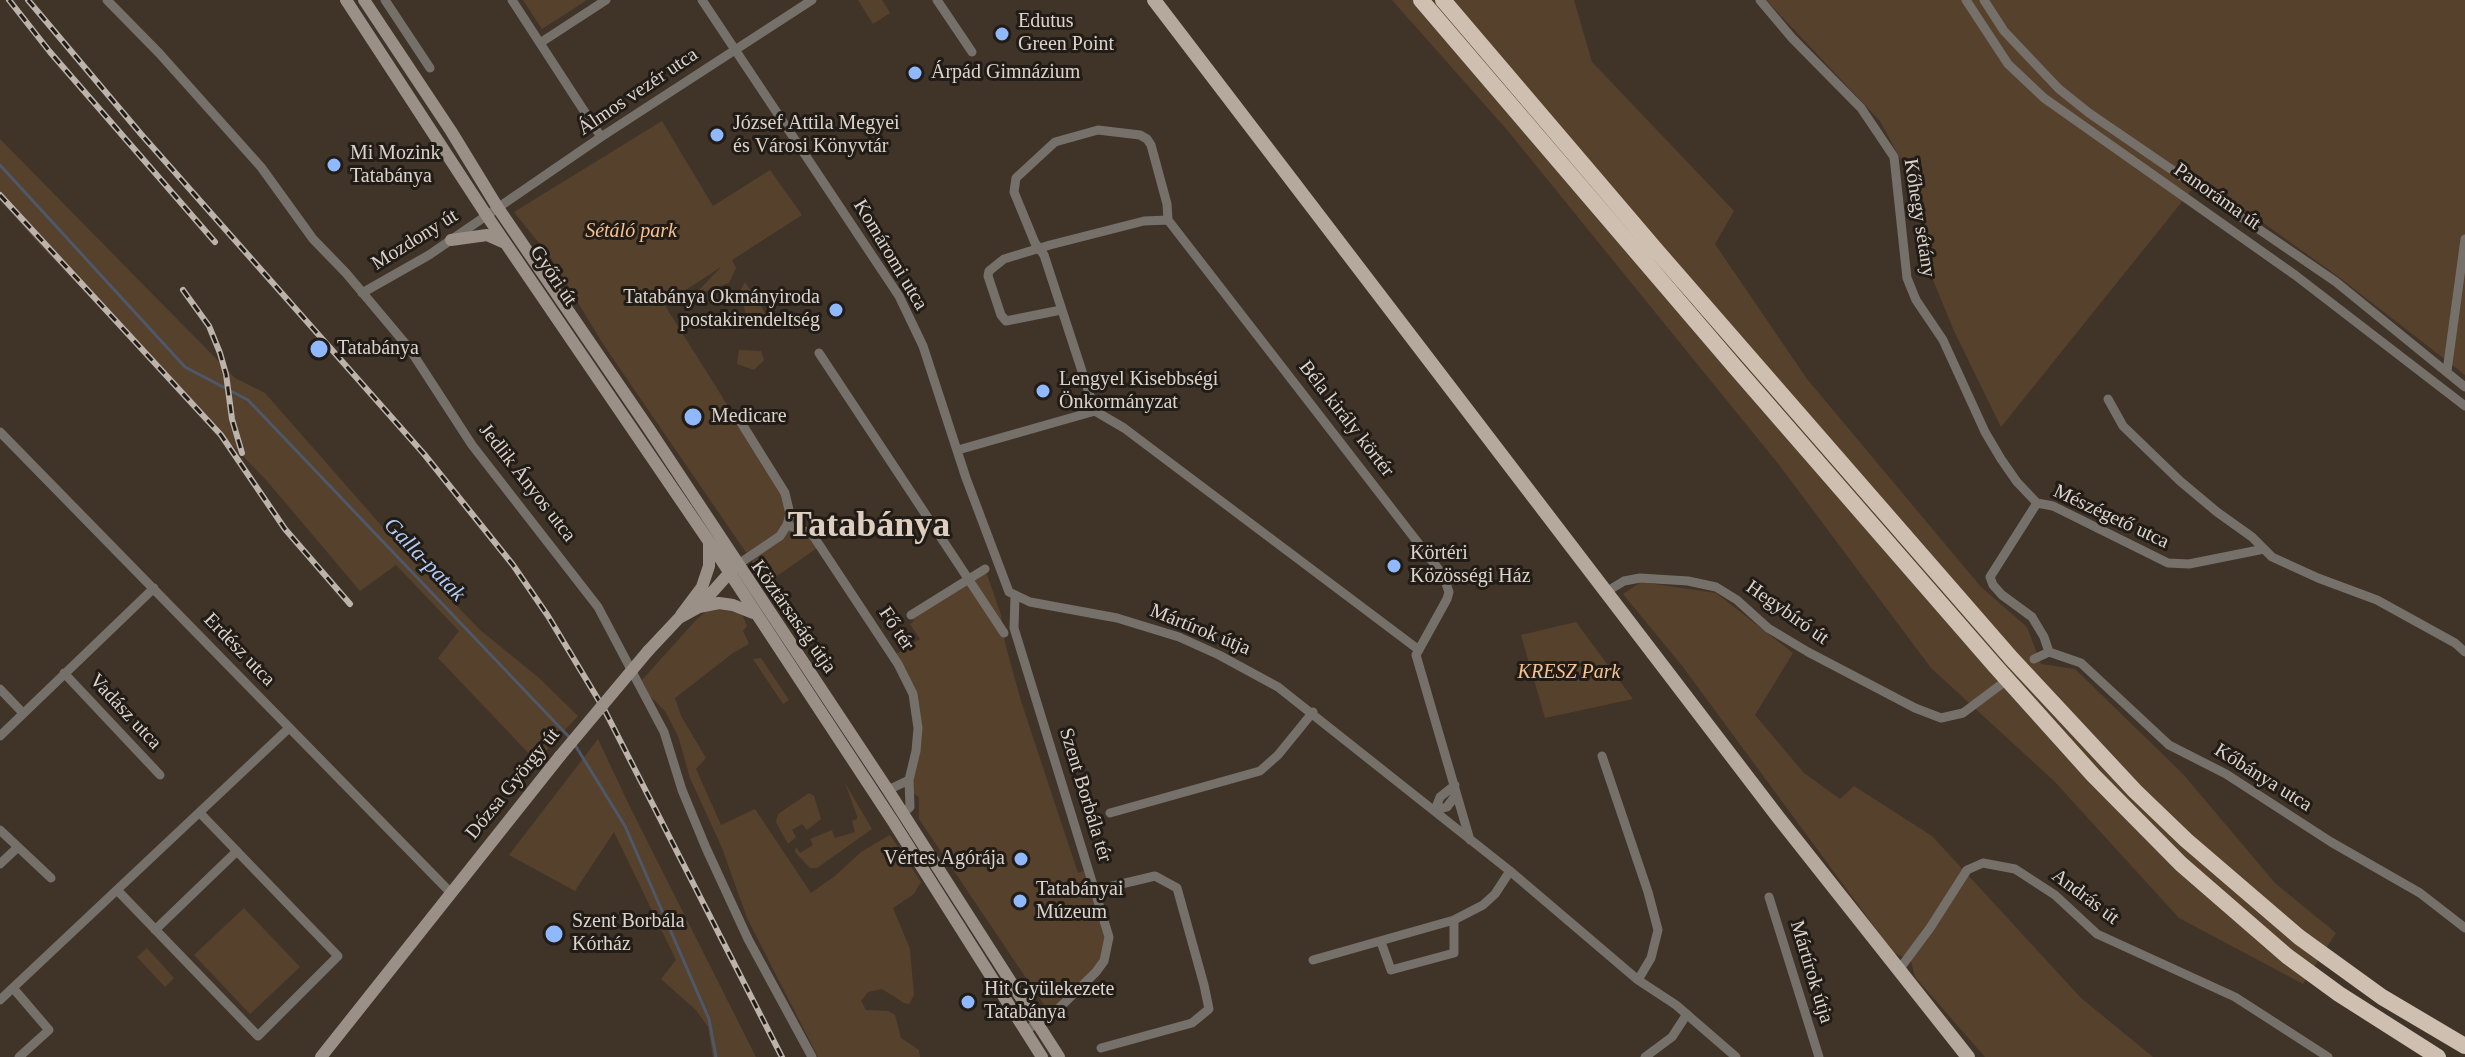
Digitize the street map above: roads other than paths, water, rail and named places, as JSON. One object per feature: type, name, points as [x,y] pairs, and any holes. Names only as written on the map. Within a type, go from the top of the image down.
[{"type":"highway","points":[[1421,0],[1745,379],[2093,775],[2181,864],[2276,947],[2339,994],[2438,1057]]},
{"type":"highway","points":[[1443,0],[1675,273],[2001,647],[2135,791],[2198,851],[2299,937],[2382,997],[2465,1046]]},
{"type":"main road","points":[[1154,0],[1606,592],[1898,971],[1968,1057]]},
{"type":"street","name":"Jedlik Ányos utca","points":[[107,0],[261,167],[313,239],[409,348],[472,445],[598,607],[664,732],[682,790],[748,939],[812,1057]]},
{"type":"street","name":"Győri út","points":[[346,0],[487,216],[709,543],[733,569]]},
{"type":"street","name":"Győri út","points":[[364,0],[498,208],[649,429],[733,569]]},
{"type":"street","points":[[385,0],[430,68]]},
{"type":"street","points":[[512,0],[601,137]]},
{"type":"street","points":[[540,43],[606,0]]},
{"type":"street","name":"Komáromi utca","points":[[702,0],[899,296],[923,346],[1001,577],[1009,592],[1015,596]]},
{"type":"street","name":"Álmos vezér utca","points":[[487,216],[601,137],[812,0]]},
{"type":"street","points":[[937,0],[972,52]]},
{"type":"street","name":"Kőhegy sétány","points":[[1760,0],[1792,38],[1861,108],[1894,157],[1907,278],[1916,300],[1943,340],[1985,432],[2017,482],[2037,503]]},
{"type":"street","name":"Panoráma út","points":[[1966,0],[2008,64],[2044,98],[2284,266],[2465,406]]},
{"type":"street","name":"Panoráma út","points":[[1984,0],[2004,31],[2059,89],[2089,113],[2336,282],[2465,387]]},
{"type":"street","name":"Béla király körtér","points":[[1095,411],[1044,255],[1014,192],[1016,178],[1055,142],[1098,130],[1140,135],[1147,139],[1167,204],[1168,220],[1443,575],[1449,592],[1447,599],[1419,650]]},
{"type":"street","name":"Mozdony út","points":[[362,293],[408,268],[487,216]]},
{"type":"street","points":[[1061,310],[1011,321],[1001,315],[989,271],[1004,259],[1144,221],[1168,220]]},
{"type":"street","points":[[451,240],[487,235],[506,243]]},
{"type":"street","points":[[2447,371],[2465,239]]},
{"type":"street","points":[[819,353],[1004,633]]},
{"type":"street","points":[[2108,399],[2123,426],[2180,481],[2272,557],[2377,600],[2455,643],[2465,652]]},
{"type":"street","points":[[958,450],[1095,411],[1124,428],[1419,650],[1416,655],[1470,840]]},
{"type":"street","points":[[702,587],[780,536],[787,525],[790,504],[785,493],[737,416]]},
{"type":"street","name":"Erdész utca","points":[[0,434],[451,893]]},
{"type":"street","points":[[2034,659],[2049,652],[2044,637],[2032,617],[2002,595],[1990,577],[2037,503]]},
{"type":"street","name":"Mészégető utca","points":[[2037,503],[2053,506],[2168,563],[2189,564],[2264,549]]},
{"type":"street","name":"Fő tér","points":[[787,525],[812,534],[906,677],[917,708],[918,728],[909,780],[910,807],[902,814]]},
{"type":"street","points":[[679,618],[702,587],[709,566],[709,543]]},
{"type":"street","name":"Dózsa György út","points":[[321,1057],[560,756],[648,651],[679,618],[699,607],[733,569]]},
{"type":"street","name":"Köztársaság útja","points":[[733,569],[754,613],[1030,1027],[1059,1057]]},
{"type":"street","name":"Köztársaság útja","points":[[733,569],[888,790],[1030,1027],[1042,1057]]},
{"type":"street","points":[[911,615],[985,569]]},
{"type":"street","name":"Hegybíró út","points":[[1606,592],[1624,581],[1640,578],[1688,581],[1716,587],[1737,600],[1768,628],[1808,652],[1915,708],[1941,718],[1970,709],[2003,683]]},
{"type":"street","name":"Vadász utca","points":[[0,736],[154,588]]},
{"type":"street","name":"Mártírok útja","points":[[1015,596],[1048,607],[1117,618],[1179,637],[1250,670],[1313,712],[1736,1057]]},
{"type":"street","name":"Szent Borbála tér","points":[[1015,596],[1014,628],[1109,937],[1104,961],[1056,1011],[1030,1027]]},
{"type":"street","points":[[699,607],[719,603],[754,613]]},
{"type":"street","name":"Kőbánya utca","points":[[2049,652],[2081,663],[2169,745],[2226,774],[2331,842],[2420,893],[2465,928]]},
{"type":"street","name":"Vadász utca","points":[[64,673],[160,775]]},
{"type":"street","points":[[0,689],[23,713]]},
{"type":"street","points":[[1110,813],[1248,776],[1270,763],[1313,712]]},
{"type":"street","points":[[0,1000],[289,728]]},
{"type":"street","points":[[1602,756],[1658,930],[1651,958],[1638,980]]},
{"type":"street","points":[[888,790],[909,780]]},
{"type":"street","points":[[1435,810],[1447,807],[1455,796],[1455,785]]},
{"type":"street","points":[[118,891],[258,1036],[338,956],[200,813]]},
{"type":"street","points":[[0,830],[51,878]]},
{"type":"street","points":[[0,864],[18,847]]},
{"type":"street","points":[[155,930],[237,851]]},
{"type":"street","name":"András út","points":[[1898,971],[1967,870],[1983,863],[2015,869],[2055,895],[2097,934],[2235,997],[2328,1057]]},
{"type":"street","points":[[1313,960],[1468,914],[1495,894],[1510,871]]},
{"type":"street","points":[[1096,890],[1155,876],[1177,888],[1209,1009],[1192,1023],[1101,1048]]},
{"type":"street","name":"Mártírok útja","points":[[1769,897],[1819,1057]]},
{"type":"street","points":[[1381,942],[1391,970],[1454,953],[1454,920]]},
{"type":"street","points":[[13,988],[49,1030],[19,1057]]},
{"type":"street","points":[[1645,1057],[1672,1037],[1687,1014]]},
{"type":"waterway","name":"Galla-patak","points":[[0,165],[185,367],[248,400],[571,739]]},
{"type":"waterway","name":"Galla-patak","points":[[575,745],[625,826],[709,1019],[716,1057]]},
{"type":"railway","points":[[9,0],[50,52],[215,242]]},
{"type":"railway","points":[[28,0],[141,134],[424,454],[513,565],[604,709],[782,1057]]},
{"type":"railway","points":[[0,195],[221,435],[285,529],[350,604]]},
{"type":"railway","points":[[183,290],[209,326],[220,353],[232,419],[242,453]]},
{"type":"place","name":"Edutus Green Point","points":[[1002,34]]},
{"type":"place","name":"Árpád Gimnázium","points":[[915,73]]},
{"type":"place","name":"József Attila Megyei és Városi Könyvtár","points":[[717,135]]},
{"type":"place","name":"Mi Mozink Tatabánya","points":[[334,165]]},
{"type":"place","name":"Tatabánya Okmányiroda postakirendeltség","points":[[836,310]]},
{"type":"place","name":"Tatabánya","points":[[319,349]]},
{"type":"place","name":"Lengyel Kisebbségi Önkormányzat","points":[[1043,391]]},
{"type":"place","name":"Medicare","points":[[693,417]]},
{"type":"place","name":"Körtéri Közösségi Ház","points":[[1394,566]]},
{"type":"place","name":"Vértes Agórája","points":[[1021,859]]},
{"type":"place","name":"Tatabányai Múzeum","points":[[1020,901]]},
{"type":"place","name":"Szent Borbála Kórház","points":[[554,934]]},
{"type":"place","name":"Hit Gyülekezete Tatabánya","points":[[968,1002]]},
{"type":"district","name":"Tatabánya","points":[[869,527]]},
{"type":"park label","name":"Sétáló park","points":[[631,232]]},
{"type":"park label","name":"KRESZ Park","points":[[1569,673]]}]
